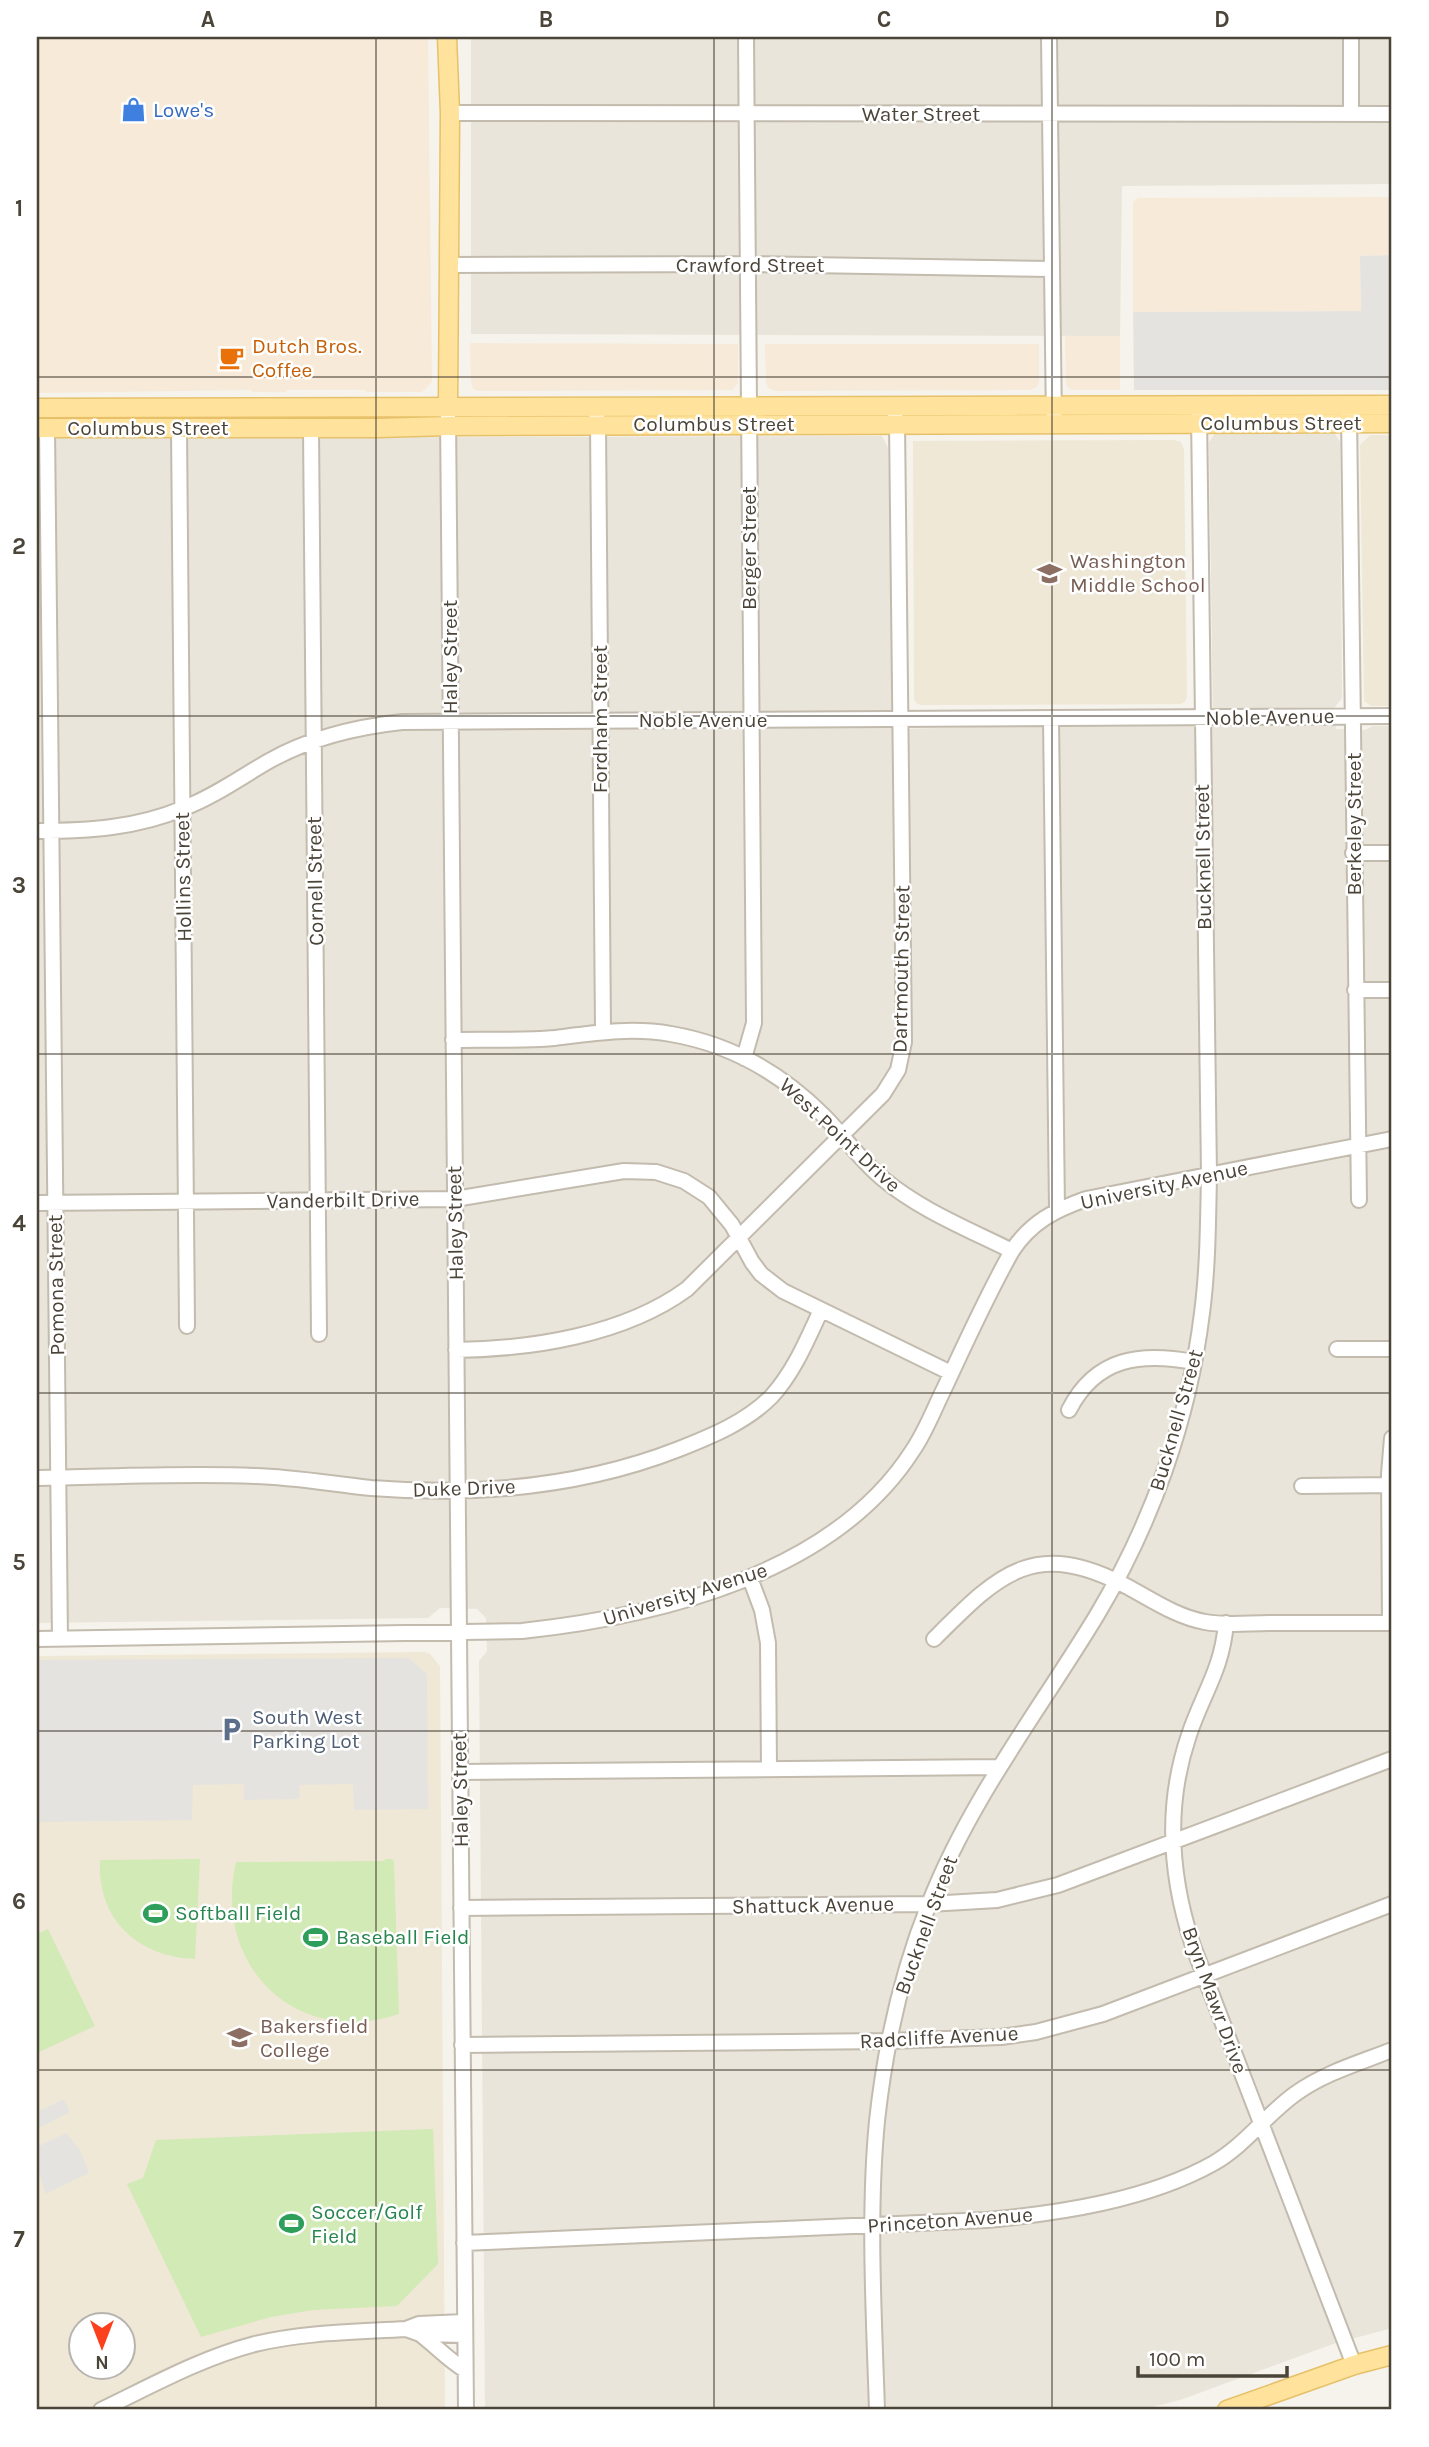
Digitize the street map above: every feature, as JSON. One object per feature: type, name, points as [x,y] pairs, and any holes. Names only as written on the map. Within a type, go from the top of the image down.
[{"type":"main road","name":"Haley Street","points":[[447,37],[450,114],[448,407]]},
{"type":"main road","name":"Columbus Street","points":[[41,408],[749,405],[895,414],[1054,415],[1349,414],[1392,405]]},
{"type":"main road","points":[[179,429],[180,407]]},
{"type":"main road","points":[[310,407],[311,429]]},
{"type":"main road","points":[[41,408],[42,428]]},
{"type":"main road","name":"Columbus Street","points":[[42,428],[311,429],[749,425],[895,414]]},
{"type":"main road","name":"Columbus Street","points":[[1349,414],[1392,423]]},
{"type":"main road","points":[[1227,2410],[1354,2365],[1392,2355]]},
{"type":"street","name":"Berger Street","points":[[744,1058],[754,1023],[746,37]]},
{"type":"street","points":[[1049,37],[1054,415]]},
{"type":"street","points":[[1350,37],[1351,114]]},
{"type":"street","name":"Water Street","points":[[450,114],[1392,114]]},
{"type":"street","name":"Crawford Street","points":[[448,265],[747,264],[1052,269]]},
{"type":"street","name":"Fordham Street","points":[[595,406],[598,425],[603,1031]]},
{"type":"street","name":"Haley Street","points":[[448,407],[466,2410]]},
{"type":"street","name":"Dartmouth Street","points":[[456,1350],[513,1348],[543,1343],[584,1334],[662,1305],[687,1289],[841,1136],[883,1094],[898,1070],[904,1042],[895,414]]},
{"type":"street","name":"Bucknell Street","points":[[877,2410],[874,2225],[877,2123],[888,2041],[902,1983],[929,1904],[959,1836],[999,1767],[1116,1581],[1142,1527],[1162,1478],[1182,1414],[1194,1362],[1206,1272],[1209,1175],[1199,414]]},
{"type":"street","name":"Berkeley Street","points":[[1349,414],[1359,1200]]},
{"type":"street","name":"Pomona Street","points":[[42,428],[44,831],[55,1203],[60,1639]]},
{"type":"street","name":"Hollins Street","points":[[179,429],[187,1326]]},
{"type":"street","name":"Cornell Street","points":[[311,429],[319,1334]]},
{"type":"street","name":"Noble Avenue","points":[[44,831],[104,829],[183,809],[313,740],[375,724],[450,721],[1392,716]]},
{"type":"street","points":[[1051,718],[1058,1209]]},
{"type":"street","points":[[1353,853],[1392,853]]},
{"type":"street","points":[[1355,990],[1392,990]]},
{"type":"street","name":"West Point Drive","points":[[453,1040],[535,1039],[603,1031],[648,1031],[700,1041],[744,1058],[783,1080],[805,1098],[865,1163],[901,1193],[925,1208],[1012,1251]]},
{"type":"street","name":"University Avenue","points":[[37,1639],[522,1631],[593,1622],[661,1606],[750,1577],[807,1550],[840,1529],[884,1489],[921,1438],[1012,1251],[1029,1229],[1058,1209],[1086,1199],[1392,1139]]},
{"type":"street","name":"Vanderbilt Drive","points":[[37,1203],[454,1199],[624,1171],[656,1172],[684,1181],[709,1197],[721,1209],[752,1262],[772,1284],[951,1373]]},
{"type":"street","name":"Duke Drive","points":[[37,1478],[255,1476],[372,1488],[457,1489],[527,1486],[598,1474],[666,1454],[723,1430],[757,1410],[794,1367],[821,1310]]},
{"type":"street","points":[[1337,1349],[1392,1349]]},
{"type":"street","points":[[1069,1410],[1091,1381],[1116,1364],[1149,1356],[1194,1362]]},
{"type":"street","points":[[934,1639],[990,1585],[1037,1565],[1070,1565],[1099,1572],[1191,1619],[1226,1623],[1391,1623],[1392,1438]]},
{"type":"street","points":[[1302,1486],[1390,1486]]},
{"type":"street","points":[[750,1577],[767,1634],[769,1769]]},
{"type":"street","name":"Bryn Mawr Drive","points":[[1226,1623],[1220,1661],[1198,1710],[1181,1762],[1176,1788],[1173,1841],[1179,1896],[1185,1922],[1354,2365]]},
{"type":"street","name":"Shattuck Avenue","points":[[461,1908],[929,1904],[976,1902],[1028,1894],[1392,1759]]},
{"type":"street","points":[[460,1772],[999,1767]]},
{"type":"street","name":"Radcliffe Avenue","points":[[462,2045],[967,2040],[1035,2032],[1102,2014],[1392,1904]]},
{"type":"street","name":"Princeton Avenue","points":[[464,2243],[1011,2218],[1104,2202],[1197,2172],[1233,2150],[1276,2109],[1311,2084],[1392,2050]]},
{"type":"street","points":[[413,2332],[419,2323],[464,2328]]},
{"type":"street","points":[[101,2410],[202,2362],[255,2344],[307,2334],[413,2332],[465,2370]]},
{"type":"shaded area","points":[[37,37],[428,37],[432,382],[422,392],[252,390],[37,393]]},
{"type":"shaded area","points":[[471,37],[1392,37],[1392,184],[1122,186],[1120,336],[471,334]]},
{"type":"shaded area","points":[[1392,197],[1392,255],[1360,256],[1361,311],[1133,312],[1133,202],[1138,198]]},
{"type":"shaded area","points":[[1392,255],[1392,390],[1134,390],[1133,312],[1361,311],[1360,256]]},
{"type":"shaded area","points":[[1065,336],[1120,336],[1120,390],[1068,388]]},
{"type":"shaded area","points":[[470,343],[738,344],[738,383],[732,390],[478,391],[473,389],[471,382]]},
{"type":"shaded area","points":[[765,344],[1039,344],[1039,382],[1037,387],[1030,390],[775,391],[768,388],[766,382]]},
{"type":"shaded area","points":[[1215,434],[1335,434],[1340,442],[1342,698],[1335,707],[1336,729],[1365,730],[1373,726],[1392,726],[1392,2328],[1333,2344],[1183,2399],[1141,2410],[485,2410],[479,1661],[487,1651],[486,1618],[477,1609],[440,1608],[428,1618],[37,1623],[37,438],[882,436],[888,448],[895,728],[901,729],[1213,720],[1209,442]]},
{"type":"shaded area","points":[[1370,435],[1392,435],[1392,706],[1371,706],[1364,701],[1360,445]]},
{"type":"shaded area","name":"Washington Middle School","points":[[913,441],[1181,442],[1184,449],[1185,702],[916,703]]},
{"type":"shaded area","name":"Bakersfield College","points":[[430,1654],[440,1666],[445,2410],[37,2410],[37,1656]]},
{"type":"shaded area","name":"South West Parking Lot","points":[[409,1658],[427,1674],[428,1809],[354,1810],[353,1784],[300,1785],[299,1799],[244,1800],[244,1784],[193,1785],[192,1820],[37,1822],[37,1660]]},
{"type":"shaded area","points":[[64,2099],[70,2112],[37,2129],[37,2112]]},
{"type":"shaded area","points":[[66,2133],[80,2150],[89,2173],[45,2194],[37,2164],[37,2147]]},
{"type":"green space","name":"Softball Field","points":[[200,1859],[195,1959],[174,1957],[156,1951],[139,1943],[125,1931],[106,1900],[101,1881],[100,1860]]},
{"type":"green space","name":"Baseball Field","points":[[392,1859],[394,1862],[399,2014],[361,2021],[327,2019],[296,2008],[270,1990],[250,1965],[237,1934],[232,1900],[236,1862]]},
{"type":"green space","points":[[48,1929],[95,2026],[37,2053],[37,1934]]},
{"type":"green space","name":"Soccer/Golf Field","points":[[433,2129],[438,2264],[397,2306],[313,2310],[271,2317],[201,2337],[127,2184],[143,2178],[156,2140]]},
{"type":"place","name":"Lowe's","points":[[133,110]]},
{"type":"place","name":"Dutch Bros. Coffee","points":[[232,358]]},
{"type":"place","name":"Washington Middle School","points":[[1050,573]]},
{"type":"place","name":"South West Parking Lot","points":[[232,1729]]},
{"type":"place","name":"Softball Field","points":[[155,1913]]},
{"type":"place","name":"Baseball Field","points":[[316,1937]]},
{"type":"place","name":"Bakersfield College","points":[[240,2038]]},
{"type":"place","name":"Soccer/Golf Field","points":[[291,2224]]}]
